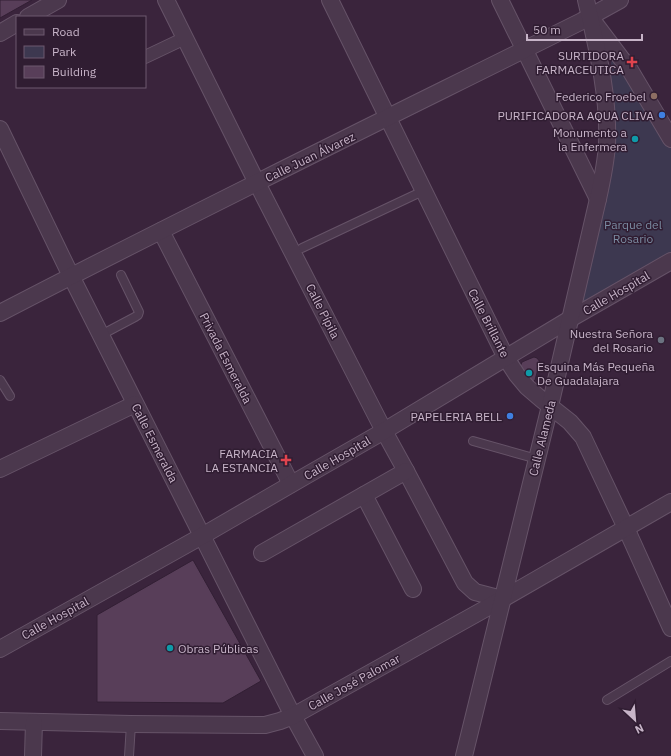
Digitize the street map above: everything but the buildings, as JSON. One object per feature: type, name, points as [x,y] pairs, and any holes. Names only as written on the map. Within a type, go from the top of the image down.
[{"type":"street","points":[[30,16],[58,0]]},
{"type":"street","name":"Calle Pípila","points":[[166,0],[257,183],[384,431],[465,583],[475,592],[502,599]]},
{"type":"street","name":"Calle Brillante","points":[[330,0],[506,358],[527,387],[570,422],[583,437],[671,628]]},
{"type":"street","points":[[500,0],[598,199]]},
{"type":"street","name":"Calle Alameda","points":[[464,756],[550,406],[598,199],[607,145],[606,106],[601,67],[586,0]]},
{"type":"street","name":"Calle Juan Álvarez","points":[[0,313],[620,0]]},
{"type":"street","points":[[590,16],[630,70],[671,139]]},
{"type":"street","points":[[0,33],[16,24]]},
{"type":"street","points":[[146,57],[185,38]]},
{"type":"street","name":"Calle Esmeralda","points":[[0,129],[71,276],[293,716],[315,756]]},
{"type":"street","name":"Privada Esmeralda","points":[[161,231],[291,484]]},
{"type":"street","name":"Calle Hospital","points":[[0,649],[202,536],[384,431],[570,319],[671,262]]},
{"type":"street","points":[[0,469],[136,404]]},
{"type":"street","points":[[262,553],[406,471]]},
{"type":"street","points":[[364,495],[413,590]]},
{"type":"street","name":"Calle José Palomar","points":[[0,721],[266,725],[280,722],[502,599],[671,502]]},
{"type":"street","points":[[33,756],[34,722]]},
{"type":"lane","points":[[302,248],[423,191]]},
{"type":"lane","points":[[101,335],[138,315],[139,312],[121,275]]},
{"type":"lane","points":[[0,380],[10,396]]},
{"type":"lane","points":[[473,441],[537,459]]},
{"type":"lane","points":[[607,700],[671,661]]},
{"type":"lane","points":[[129,756],[131,724]]},
{"type":"green space","name":"Parque del Rosario","points":[[612,52],[671,147],[671,254],[582,304],[602,189]]},
{"type":"place","name":"SURTIDORA FARMACEUTICA","points":[[632,62]]},
{"type":"place","name":"Federico Froebel","points":[[654,96]]},
{"type":"place","name":"PURIFICADORA AQUA CLIVA","points":[[662,115]]},
{"type":"place","name":"Monumento a la Enfermera","points":[[635,139]]},
{"type":"place","name":"Nuestra Señora del Rosario","points":[[661,340]]},
{"type":"place","name":"Esquina Más Pequeña De Guadalajara","points":[[529,373]]},
{"type":"place","name":"PAPELERIA BELL","points":[[510,416]]},
{"type":"place","name":"FARMACIA LA ESTANCIA","points":[[286,460]]},
{"type":"place","name":"Obras Públicas","points":[[170,648]]}]
